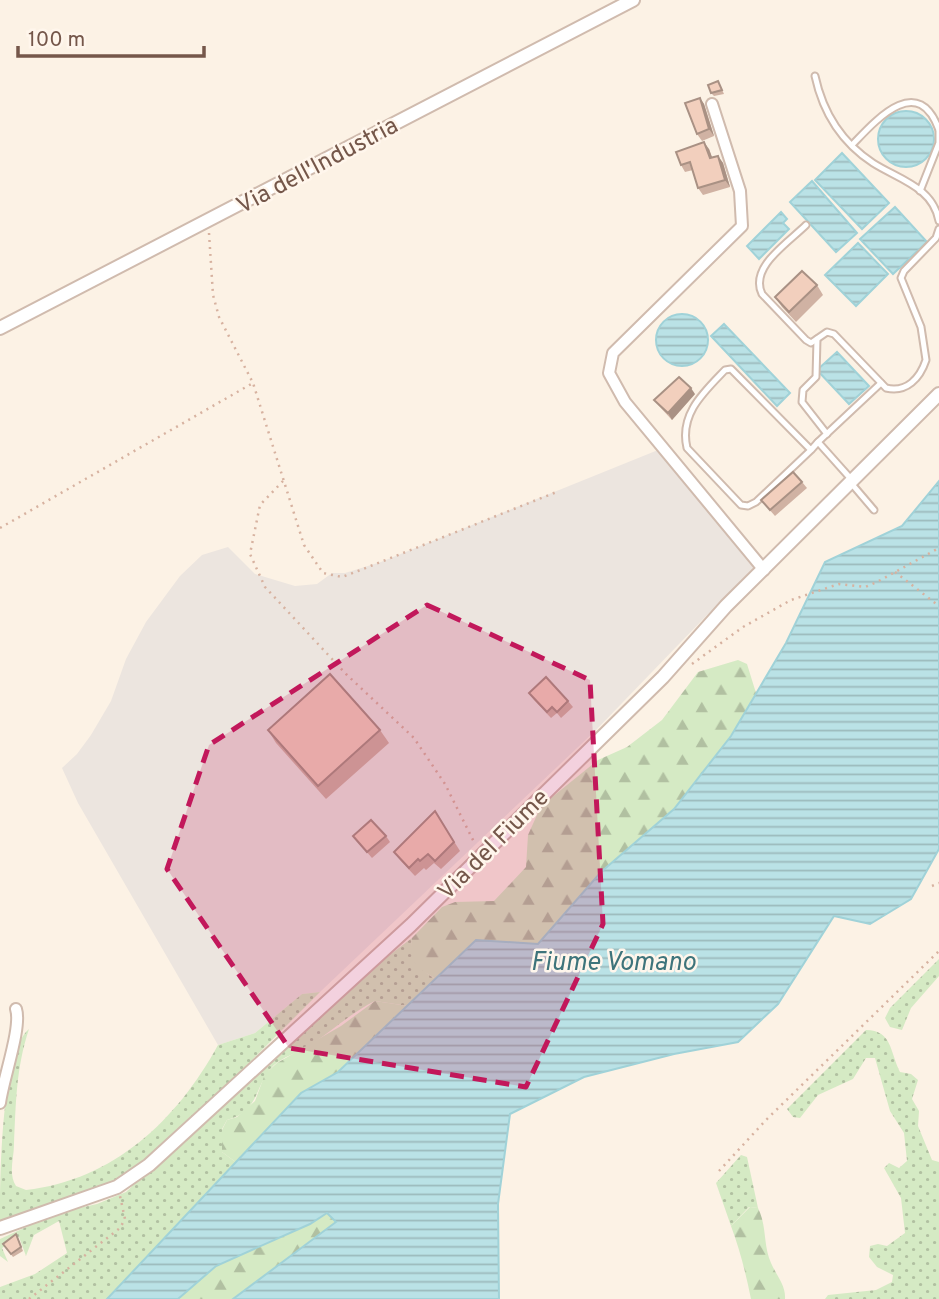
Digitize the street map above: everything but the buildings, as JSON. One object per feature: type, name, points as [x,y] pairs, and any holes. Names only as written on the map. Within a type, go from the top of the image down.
[{"type":"street","name":"Via dell'Industria","points":[[0,328],[633,0]]},
{"type":"street","points":[[712,104],[740,191],[742,226],[613,353],[609,373],[625,402],[764,570]]},
{"type":"street","name":"Via del Fiume","points":[[0,1228],[117,1187],[169,1147],[482,856],[663,677],[726,606],[939,394]]},
{"type":"street","points":[[0,1103],[11,1045],[18,1032],[16,1009]]},
{"type":"lane","points":[[815,76],[829,119],[852,145],[874,164],[910,180],[933,206],[939,221]]},
{"type":"lane","points":[[852,145],[890,107],[902,103],[926,109],[939,130],[939,143],[920,191]]},
{"type":"lane","points":[[806,225],[759,272],[758,286],[806,340],[811,343],[827,332],[834,334],[881,383],[894,390],[903,388],[923,369],[926,347],[901,278],[904,271],[936,238],[939,229]]},
{"type":"lane","points":[[817,339],[816,377],[803,390],[802,402],[827,434]]},
{"type":"lane","points":[[811,450],[732,369],[725,370],[698,397],[690,412],[686,429],[687,448],[740,505],[748,506],[756,502],[811,450],[818,442],[881,383]]},
{"type":"lane","points":[[818,442],[874,510]]},
{"type":"path","points":[[206,223],[219,317],[253,383],[283,481],[312,559],[323,573],[342,577],[559,491]]},
{"type":"path","points":[[0,528],[253,383]]},
{"type":"path","points":[[283,481],[260,505],[250,554],[265,587],[345,674],[414,738],[445,784],[482,856]]},
{"type":"path","points":[[683,668],[702,660],[743,627],[791,600],[839,584],[864,587],[939,548]]},
{"type":"path","points":[[895,572],[939,606]]},
{"type":"path","points":[[932,886],[939,883]]},
{"type":"path","points":[[719,1171],[766,1120],[939,951]]},
{"type":"path","points":[[29,1299],[120,1228],[125,1219],[117,1187]]},
{"type":"highlighted area","points":[[427,605],[590,680],[603,924],[526,1087],[289,1048],[167,869],[209,745]]},
{"type":"shaded area","points":[[663,448],[755,565],[756,573],[707,615],[596,730],[320,992],[302,994],[255,1033],[218,1045],[78,803],[62,768],[91,735],[111,701],[126,659],[146,622],[180,576],[202,555],[228,547],[255,574],[295,586],[317,584],[332,573],[345,573],[381,562]]},
{"type":"green space","points":[[738,660],[747,664],[756,693],[731,736],[674,809],[601,872],[538,944],[476,940],[436,979],[416,967],[411,949],[412,938],[442,907],[455,902],[494,901],[526,867],[528,835],[541,806],[598,760],[627,747],[662,720],[698,672]]},
{"type":"green space","points":[[412,938],[417,963],[436,979],[408,1006],[375,1001],[308,1047],[274,1065],[263,1080],[252,1104],[238,1116],[227,1120],[222,1129],[222,1152],[237,1163],[107,1299],[0,1299],[0,1287],[35,1274],[67,1253],[59,1221],[34,1235],[26,1256],[19,1237],[2,1248],[8,1262],[0,1256],[0,1239],[57,1213],[97,1204],[126,1192],[262,1064],[363,975]]},
{"type":"green space","points":[[939,959],[939,976],[911,1008],[902,1030],[890,1027],[885,1018],[890,1008]]},
{"type":"green space","points":[[320,992],[184,1128],[128,1177],[0,1227],[7,1091],[19,1043],[29,1029],[19,1072],[12,1171],[16,1186],[26,1190],[58,1184],[115,1160],[140,1142],[183,1098],[218,1045],[255,1033],[302,994]]},
{"type":"green space","points":[[375,1001],[408,1006],[338,1073],[301,1093],[237,1163],[222,1152],[222,1130],[227,1120],[237,1117],[255,1101],[265,1074],[277,1063],[341,1026]]},
{"type":"green space","points":[[866,1030],[875,1031],[886,1038],[900,1072],[911,1074],[918,1080],[912,1099],[919,1111],[918,1126],[932,1160],[939,1162],[939,1299],[825,1299],[828,1295],[876,1290],[892,1282],[893,1275],[877,1267],[869,1257],[870,1246],[887,1246],[905,1233],[901,1198],[884,1168],[889,1163],[899,1168],[907,1161],[904,1133],[890,1111],[875,1058],[866,1058],[853,1079],[818,1095],[800,1118],[793,1117],[787,1109]]},
{"type":"green space","points":[[741,1155],[747,1157],[758,1208],[749,1207],[731,1226],[716,1183]]},
{"type":"green space","points":[[750,1207],[758,1208],[761,1215],[769,1256],[785,1299],[751,1299],[731,1226]]},
{"type":"green space","points":[[327,1213],[336,1222],[233,1299],[178,1299],[216,1266],[310,1224]]},
{"type":"water","points":[[900,111],[912,111],[922,115],[930,123],[934,139],[930,155],[922,163],[912,167],[900,167],[890,163],[882,155],[878,145],[878,133],[882,123],[890,115]]},
{"type":"water","points":[[842,153],[889,203],[862,229],[815,180]]},
{"type":"water","points":[[812,181],[857,233],[836,252],[790,202]]},
{"type":"water","points":[[895,207],[927,242],[893,274],[860,239]]},
{"type":"water","points":[[781,212],[787,219],[783,223],[789,229],[759,259],[747,246]]},
{"type":"water","points":[[858,243],[888,274],[856,306],[825,275]]},
{"type":"water","points":[[682,314],[692,316],[700,322],[706,330],[706,350],[700,358],[692,364],[682,366],[672,364],[664,358],[658,350],[656,340],[658,330],[664,322],[672,316]]},
{"type":"water","points":[[724,324],[790,393],[777,406],[711,336]]},
{"type":"water","points":[[837,352],[869,386],[849,404],[817,370]]},
{"type":"water","name":"Fiume Vomano","points":[[939,481],[939,849],[911,899],[870,924],[834,916],[778,1004],[738,1042],[674,1054],[584,1077],[510,1114],[498,1204],[499,1299],[233,1299],[336,1222],[327,1213],[310,1224],[216,1266],[178,1299],[107,1299],[301,1093],[338,1072],[476,940],[538,944],[601,872],[674,809],[731,736],[786,643],[825,562],[902,526]]}]
